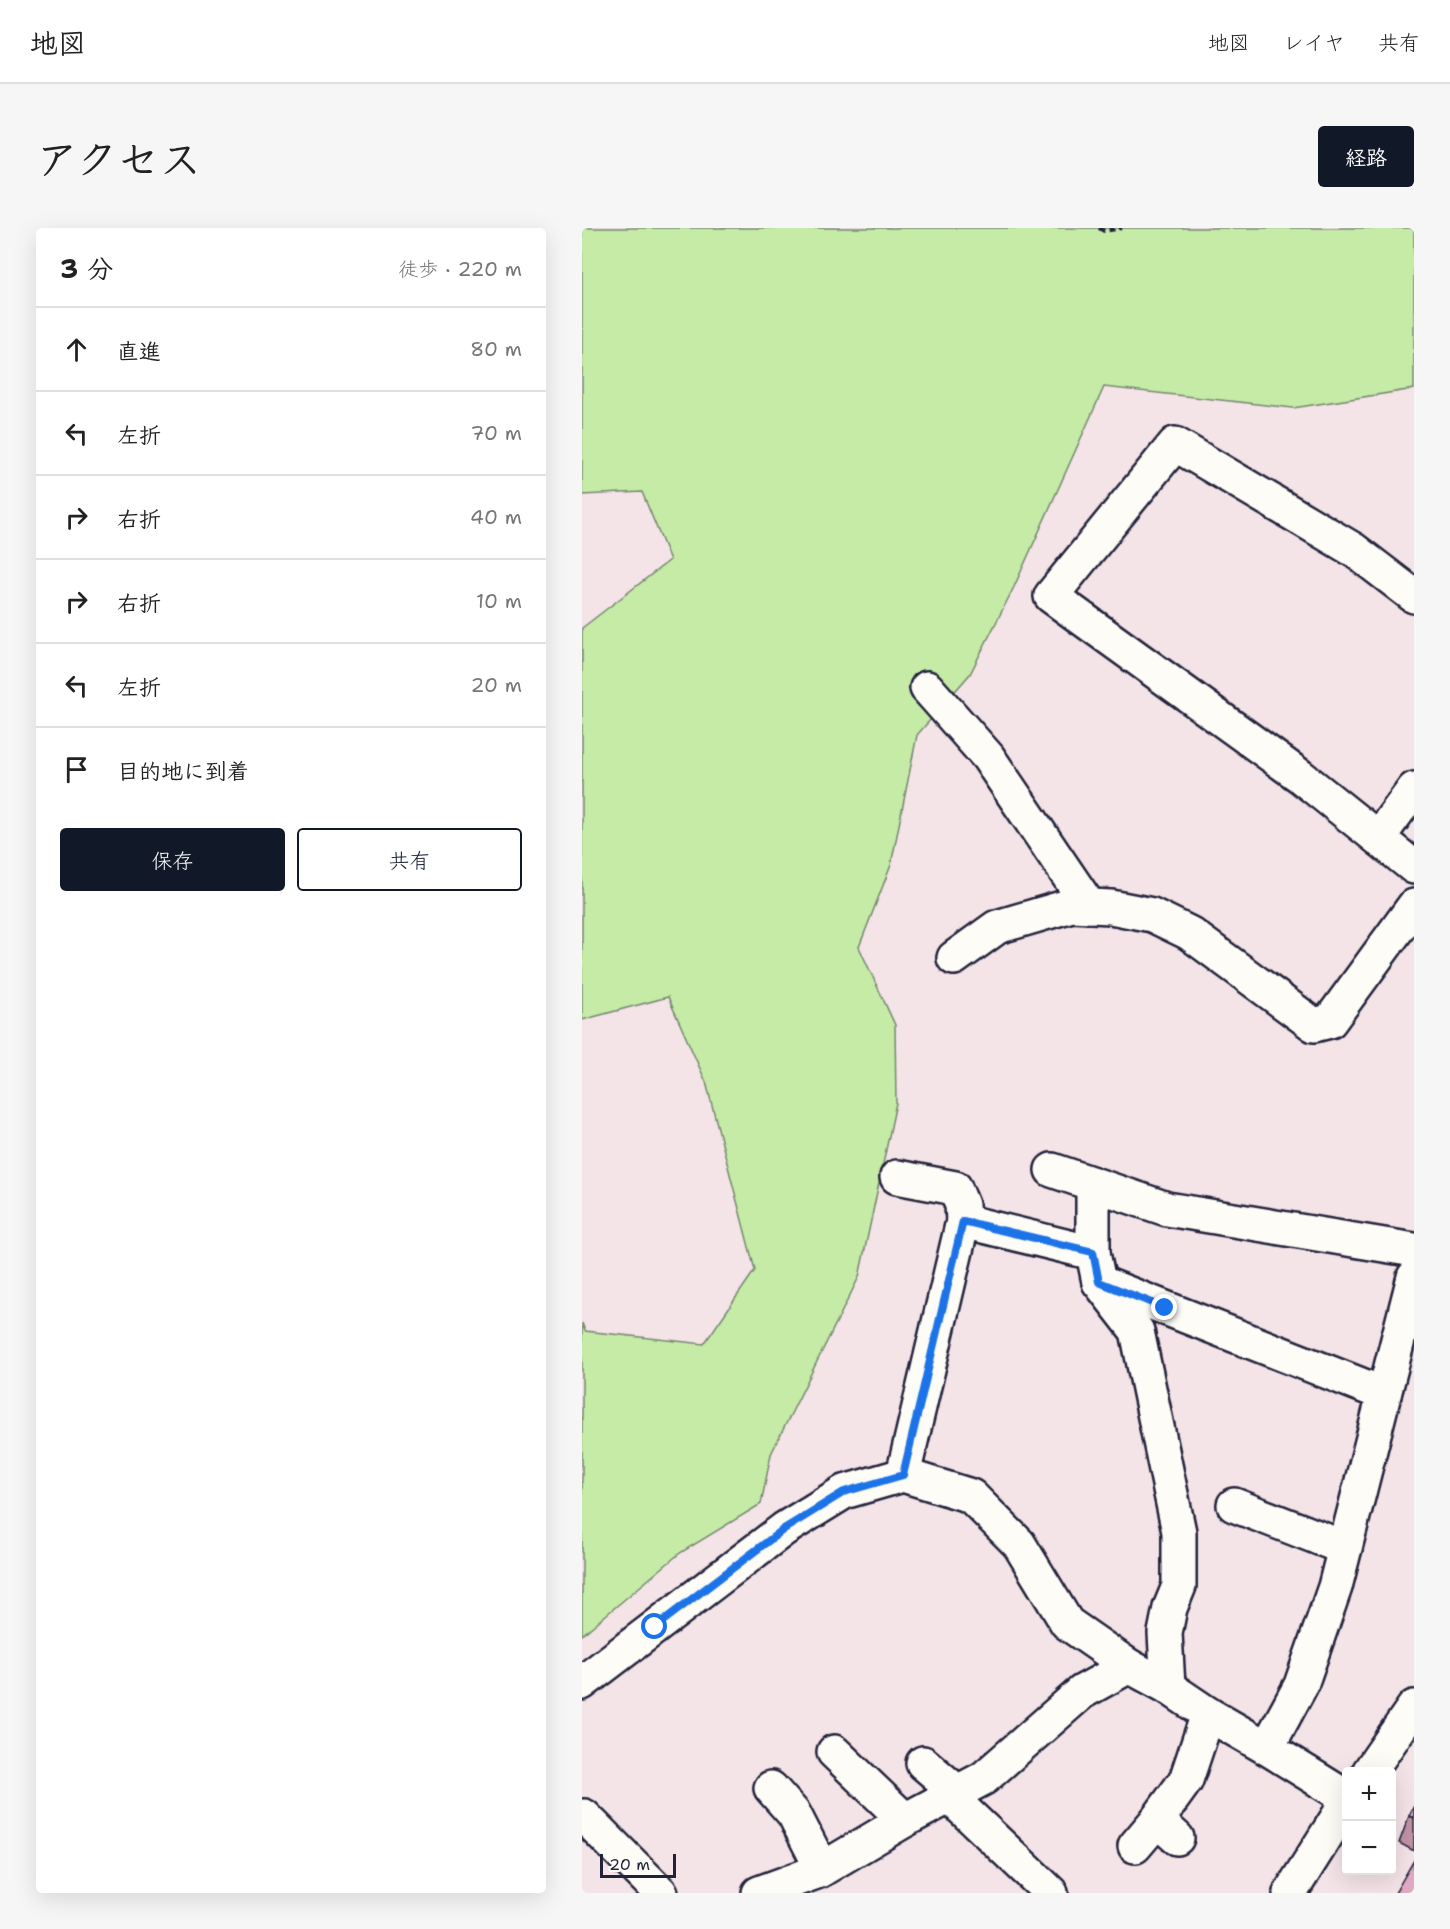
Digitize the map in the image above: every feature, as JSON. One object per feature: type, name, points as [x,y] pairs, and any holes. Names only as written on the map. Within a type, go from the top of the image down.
[{"type":"street","points":[[1414,596],[1354,550],[1175,444],[1051,596],[1300,776],[1414,867]]},
{"type":"street","points":[[927,688],[988,757],[1089,906]]},
{"type":"street","points":[[1378,838],[1414,789]]},
{"type":"street","points":[[954,958],[997,927],[1072,905],[1111,907],[1152,915],[1189,933],[1314,1024],[1330,1021],[1414,906]]},
{"type":"street","points":[[1052,1170],[1167,1209],[1414,1250]]},
{"type":"street","points":[[897,1177],[955,1188],[962,1205],[963,1221],[903,1475]]},
{"type":"street","points":[[1093,1184],[1096,1267],[1137,1331],[1179,1532],[1179,1586],[1170,1608],[1165,1634],[1168,1687]]},
{"type":"street","points":[[963,1221],[1096,1267],[1384,1394]]},
{"type":"street","points":[[1267,1748],[1301,1685],[1335,1587],[1414,1277]]},
{"type":"street","points":[[582,1683],[784,1529],[844,1492],[903,1475],[971,1496],[1019,1544],[1067,1623],[1129,1666],[1168,1687],[1208,1714],[1342,1794]]},
{"type":"street","points":[[1234,1507],[1345,1548]]},
{"type":"street","points":[[759,1893],[825,1878],[905,1820],[984,1778],[1082,1692],[1129,1666]]},
{"type":"street","points":[[1372,1767],[1414,1707]]},
{"type":"street","points":[[1135,1846],[1167,1829],[1208,1714]]},
{"type":"street","points":[[834,1752],[905,1820]]},
{"type":"street","points":[[922,1763],[1051,1893]]},
{"type":"street","points":[[771,1788],[794,1814],[825,1878]]},
{"type":"street","points":[[1290,1893],[1342,1812]]},
{"type":"street","points":[[584,1816],[661,1893]]},
{"type":"path","points":[[1099,228],[1104,231],[1122,228]]},
{"type":"green space","points":[[582,228],[1414,228],[1414,389],[1293,408],[1104,387],[1014,587],[970,674],[917,735],[891,865],[859,947],[895,1025],[896,1103],[859,1277],[771,1454],[761,1504],[680,1553],[582,1635],[582,1323],[585,1331],[704,1344],[755,1270],[706,1082],[668,997],[582,1020],[582,628],[670,560],[642,492],[582,495]]},
{"type":"building","points":[[1414,1806],[1414,1818],[1409,1816]]},
{"type":"building","points":[[1414,1860],[1414,1893],[1395,1893]]},
{"type":"route","points":[[655,1627],[784,1529],[844,1492],[903,1475],[963,1221],[1093,1252],[1099,1282],[1165,1308]]}]
